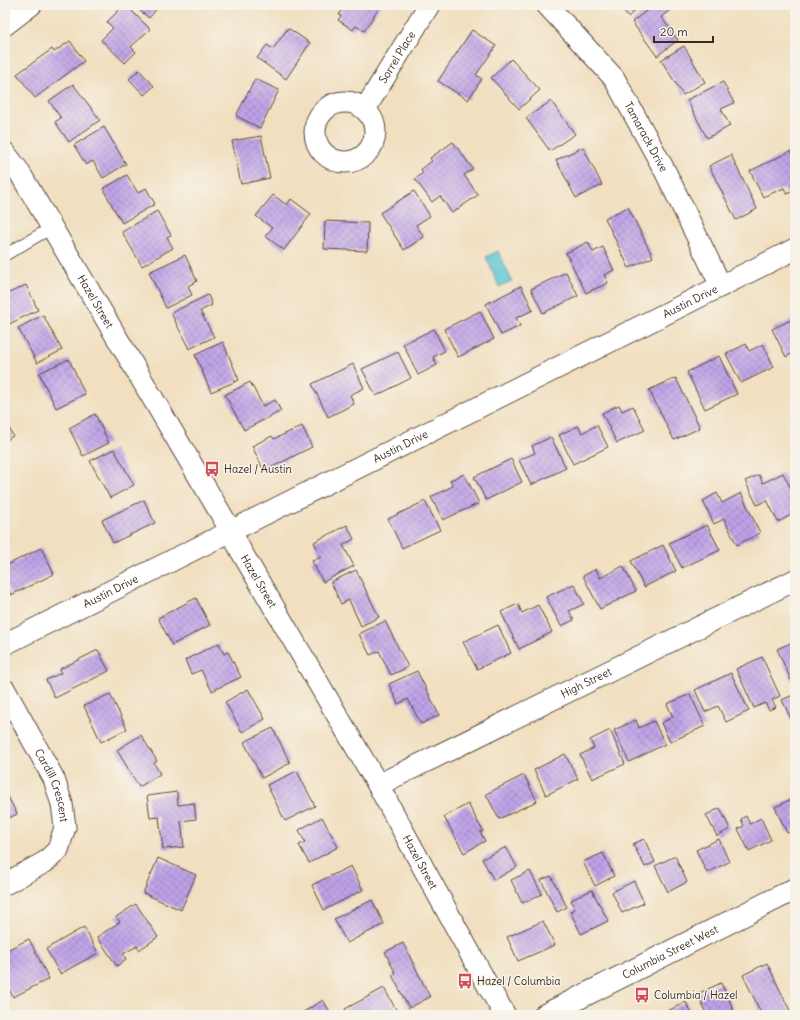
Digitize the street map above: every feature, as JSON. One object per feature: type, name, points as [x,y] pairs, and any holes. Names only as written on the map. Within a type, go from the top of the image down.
[{"type":"main road","name":"Columbia Street West","points":[[545,1015],[795,889]]},
{"type":"street","points":[[5,26],[31,5]]},
{"type":"street","name":"Sorrel Place","points":[[365,109],[429,5]]},
{"type":"street","name":"Tamarack Drive","points":[[547,5],[614,78],[665,171],[721,286]]},
{"type":"street","name":"Hazel Street","points":[[8,162],[51,228],[231,530],[249,564],[378,785],[484,980],[505,1015]]},
{"type":"street","name":"Austin Drive","points":[[5,644],[795,249]]},
{"type":"street","name":"High Street","points":[[378,785],[795,580]]},
{"type":"street","name":"Cardill Crescent","points":[[5,690],[54,779],[62,804],[65,828],[58,850],[45,862],[5,884]]},
{"type":"lane","points":[[5,255],[51,228]]},
{"type":"water","points":[[498,251],[512,281],[499,287],[486,257]]},
{"type":"building","points":[[124,5],[126,5],[150,29],[131,47],[136,52],[125,63],[101,40],[113,28],[107,22]]},
{"type":"building","points":[[133,5],[160,5],[149,18]]},
{"type":"building","points":[[345,5],[381,5],[364,31],[356,26],[353,30],[338,20],[341,16],[339,15]]},
{"type":"building","points":[[617,5],[641,5],[628,17]]},
{"type":"building","points":[[654,5],[666,5],[670,10],[661,17],[678,40],[657,56],[632,22]]},
{"type":"building","points":[[288,28],[310,43],[286,79],[257,58],[267,45],[273,49]]},
{"type":"building","points":[[472,30],[496,46],[476,75],[482,79],[468,100],[438,81]]},
{"type":"building","points":[[70,41],[84,61],[35,98],[17,74],[52,49],[54,52]]},
{"type":"building","points":[[684,46],[705,82],[683,95],[661,60]]},
{"type":"building","points":[[511,59],[540,90],[519,109],[491,78]]},
{"type":"building","points":[[139,70],[154,86],[144,95],[129,79]]},
{"type":"building","points":[[255,79],[279,90],[260,128],[236,116]]},
{"type":"building","points":[[723,82],[734,103],[721,109],[730,126],[707,138],[687,100]]},
{"type":"building","points":[[73,84],[100,120],[69,142],[55,122],[61,118],[49,101]]},
{"type":"building","points":[[551,101],[575,134],[550,151],[526,118]]},
{"type":"building","points":[[104,127],[126,164],[103,178],[93,161],[86,165],[74,145]]},
{"type":"building","points":[[261,136],[270,178],[241,184],[232,141]]},
{"type":"building","points":[[453,142],[473,169],[464,175],[478,195],[452,213],[440,196],[432,202],[415,179],[423,173],[421,169],[432,161],[430,158]]},
{"type":"building","points":[[583,147],[602,185],[576,198],[556,160]]},
{"type":"building","points":[[791,151],[795,159],[795,190],[787,194],[784,188],[763,197],[750,171]]},
{"type":"building","points":[[731,155],[757,209],[736,220],[709,166]]},
{"type":"building","points":[[127,175],[138,193],[146,188],[155,204],[122,223],[103,189]]},
{"type":"building","points":[[414,191],[430,216],[416,225],[424,237],[404,250],[380,213]]},
{"type":"building","points":[[273,195],[287,205],[291,199],[311,214],[284,250],[265,236],[272,228],[256,216]]},
{"type":"building","points":[[628,207],[653,257],[629,268],[605,218]]},
{"type":"building","points":[[157,211],[171,235],[167,237],[173,248],[142,266],[122,232]]},
{"type":"building","points":[[325,221],[368,223],[367,251],[324,249]]},
{"type":"building","points":[[588,242],[593,252],[603,247],[614,270],[604,275],[608,283],[586,293],[566,253]]},
{"type":"building","points":[[185,255],[197,281],[188,286],[192,295],[166,308],[149,272]]},
{"type":"building","points":[[566,272],[578,296],[543,313],[531,289]]},
{"type":"building","points":[[26,285],[38,310],[5,326],[5,295]]},
{"type":"building","points":[[521,286],[533,310],[516,318],[520,326],[501,335],[486,304]]},
{"type":"building","points":[[208,295],[212,305],[200,311],[214,337],[189,349],[171,313]]},
{"type":"building","points":[[480,311],[494,339],[458,357],[444,329]]},
{"type":"building","points":[[43,315],[62,350],[37,363],[18,328]]},
{"type":"building","points":[[795,318],[795,352],[786,357],[772,329]]},
{"type":"building","points":[[434,329],[445,351],[433,357],[437,365],[418,375],[403,344]]},
{"type":"building","points":[[223,342],[239,380],[211,392],[195,355]]},
{"type":"building","points":[[746,344],[749,351],[763,344],[774,367],[741,383],[726,354]]},
{"type":"building","points":[[398,352],[411,378],[376,396],[362,369]]},
{"type":"building","points":[[719,356],[737,394],[705,409],[687,372]]},
{"type":"building","points":[[69,359],[85,394],[56,408],[39,373]]},
{"type":"building","points":[[353,364],[364,388],[350,395],[354,404],[328,417],[312,384]]},
{"type":"building","points":[[676,378],[700,428],[674,440],[649,390]]},
{"type":"building","points":[[250,382],[263,406],[275,400],[281,411],[244,430],[225,395]]},
{"type":"building","points":[[619,405],[622,411],[633,406],[645,430],[617,443],[602,413]]},
{"type":"building","points":[[95,414],[109,443],[83,456],[69,428]]},
{"type":"building","points":[[7,424],[13,436],[5,441],[5,425]]},
{"type":"building","points":[[597,425],[608,447],[573,464],[559,435],[578,426],[582,433]]},
{"type":"building","points":[[302,426],[312,447],[264,471],[252,446],[272,436],[274,439]]},
{"type":"building","points":[[551,437],[566,468],[531,485],[519,460],[535,453],[532,446]]},
{"type":"building","points":[[114,449],[134,485],[110,498],[90,461]]},
{"type":"building","points":[[511,459],[522,482],[486,500],[474,477]]},
{"type":"building","points":[[783,473],[795,496],[795,513],[778,522],[767,500],[757,505],[745,481],[759,475],[763,483]]},
{"type":"building","points":[[464,474],[479,503],[443,520],[431,497],[453,486],[450,480]]},
{"type":"building","points":[[717,493],[722,503],[741,493],[760,533],[737,545],[724,519],[714,524],[703,501]]},
{"type":"building","points":[[144,500],[155,523],[113,543],[102,520]]},
{"type":"building","points":[[425,501],[440,530],[402,548],[388,519]]},
{"type":"building","points":[[347,525],[354,539],[343,545],[354,566],[323,582],[312,561],[321,557],[314,542]]},
{"type":"building","points":[[707,525],[720,550],[682,568],[669,543]]},
{"type":"building","points":[[5,531],[10,541],[5,543]]},
{"type":"building","points":[[663,545],[676,571],[644,587],[631,561]]},
{"type":"building","points":[[41,548],[54,574],[11,595],[5,582],[5,566]]},
{"type":"building","points":[[623,566],[636,591],[600,609],[583,576],[596,569],[600,578]]},
{"type":"building","points":[[356,570],[379,617],[361,626],[349,600],[341,604],[331,582]]},
{"type":"building","points":[[574,584],[584,604],[569,611],[574,620],[561,626],[546,597]]},
{"type":"building","points":[[196,598],[210,625],[172,645],[158,618]]},
{"type":"building","points":[[518,604],[522,613],[538,605],[552,632],[519,649],[501,612]]},
{"type":"building","points":[[385,621],[408,667],[391,675],[379,651],[370,655],[359,634]]},
{"type":"building","points":[[498,625],[511,653],[477,669],[463,642]]},
{"type":"building","points":[[795,641],[795,678],[791,680],[777,649]]},
{"type":"building","points":[[219,643],[224,654],[228,652],[241,677],[212,691],[201,670],[191,674],[185,660]]},
{"type":"building","points":[[98,650],[109,671],[55,698],[46,680],[61,673],[60,669]]},
{"type":"building","points":[[762,657],[780,696],[772,700],[776,707],[769,710],[765,703],[754,708],[736,669]]},
{"type":"building","points":[[417,671],[439,715],[421,724],[408,699],[398,704],[389,684]]},
{"type":"building","points":[[731,673],[749,711],[726,722],[718,706],[705,712],[695,690]]},
{"type":"building","points":[[248,689],[265,719],[242,732],[225,702]]},
{"type":"building","points":[[110,694],[127,729],[101,742],[84,706]]},
{"type":"building","points":[[690,694],[705,726],[670,742],[661,723],[673,717],[667,704]]},
{"type":"building","points":[[793,695],[795,700],[795,719],[792,721],[782,700]]},
{"type":"building","points":[[636,720],[639,728],[654,721],[665,744],[629,762],[614,730]]},
{"type":"building","points":[[273,728],[290,763],[262,778],[244,742]]},
{"type":"building","points":[[610,730],[625,764],[592,779],[580,755],[594,748],[590,740]]},
{"type":"building","points":[[141,735],[157,761],[154,763],[160,774],[139,787],[117,750]]},
{"type":"building","points":[[565,754],[578,779],[546,795],[534,770]]},
{"type":"building","points":[[297,771],[315,806],[285,821],[267,785]]},
{"type":"building","points":[[524,775],[537,801],[499,819],[486,794]]},
{"type":"building","points":[[5,791],[17,814],[5,820]]},
{"type":"building","points":[[177,792],[178,805],[194,803],[196,819],[181,821],[184,847],[163,849],[159,817],[150,818],[147,796]]},
{"type":"building","points":[[795,797],[795,829],[787,833],[775,807]]},
{"type":"building","points":[[468,804],[483,831],[480,832],[485,841],[464,853],[444,817]]},
{"type":"building","points":[[720,808],[730,829],[717,836],[706,815]]},
{"type":"building","points":[[746,816],[750,824],[761,818],[771,840],[749,851],[738,829],[744,826],[741,819]]},
{"type":"building","points":[[322,817],[338,847],[309,863],[299,845],[305,842],[299,830]]},
{"type":"building","points":[[644,839],[655,862],[645,867],[633,844]]},
{"type":"building","points":[[719,839],[729,862],[707,873],[696,850]]},
{"type":"building","points":[[506,847],[517,867],[494,880],[482,859]]},
{"type":"building","points":[[603,853],[614,876],[595,886],[583,862]]},
{"type":"building","points":[[675,856],[687,882],[668,892],[655,866]]},
{"type":"building","points":[[158,858],[196,875],[181,910],[143,893]]},
{"type":"building","points":[[351,866],[363,890],[324,910],[312,885]]},
{"type":"building","points":[[530,871],[542,894],[522,903],[511,880]]},
{"type":"building","points":[[551,876],[567,907],[557,912],[541,880]]},
{"type":"building","points":[[634,881],[644,903],[622,913],[612,892]]},
{"type":"building","points":[[592,890],[608,921],[581,934],[570,911],[575,909],[571,900]]},
{"type":"building","points":[[372,900],[384,924],[347,943],[334,919]]},
{"type":"building","points":[[136,904],[158,937],[139,950],[137,946],[123,954],[126,959],[117,966],[97,937],[120,922],[116,917]]},
{"type":"building","points":[[543,921],[555,945],[518,961],[507,937]]},
{"type":"building","points":[[84,927],[98,953],[60,974],[46,949]]},
{"type":"building","points":[[29,939],[49,979],[13,997],[5,981],[5,951]]},
{"type":"building","points":[[403,943],[430,997],[409,1008],[392,975],[396,974],[385,952]]},
{"type":"building","points":[[767,963],[792,1015],[762,1015],[743,975]]},
{"type":"building","points":[[721,983],[736,1015],[707,1015],[697,994]]},
{"type":"building","points":[[384,988],[398,1013],[395,1015],[348,1015],[345,1009]]},
{"type":"building","points":[[323,1000],[332,1015],[303,1015],[302,1013]]},
{"type":"building","points":[[686,1002],[692,1015],[659,1015]]},
{"type":"place","name":"Hazel / Austin","points":[[212,469]]},
{"type":"place","name":"Hazel / Columbia","points":[[465,981]]},
{"type":"place","name":"Columbia / Hazel","points":[[642,995]]}]
